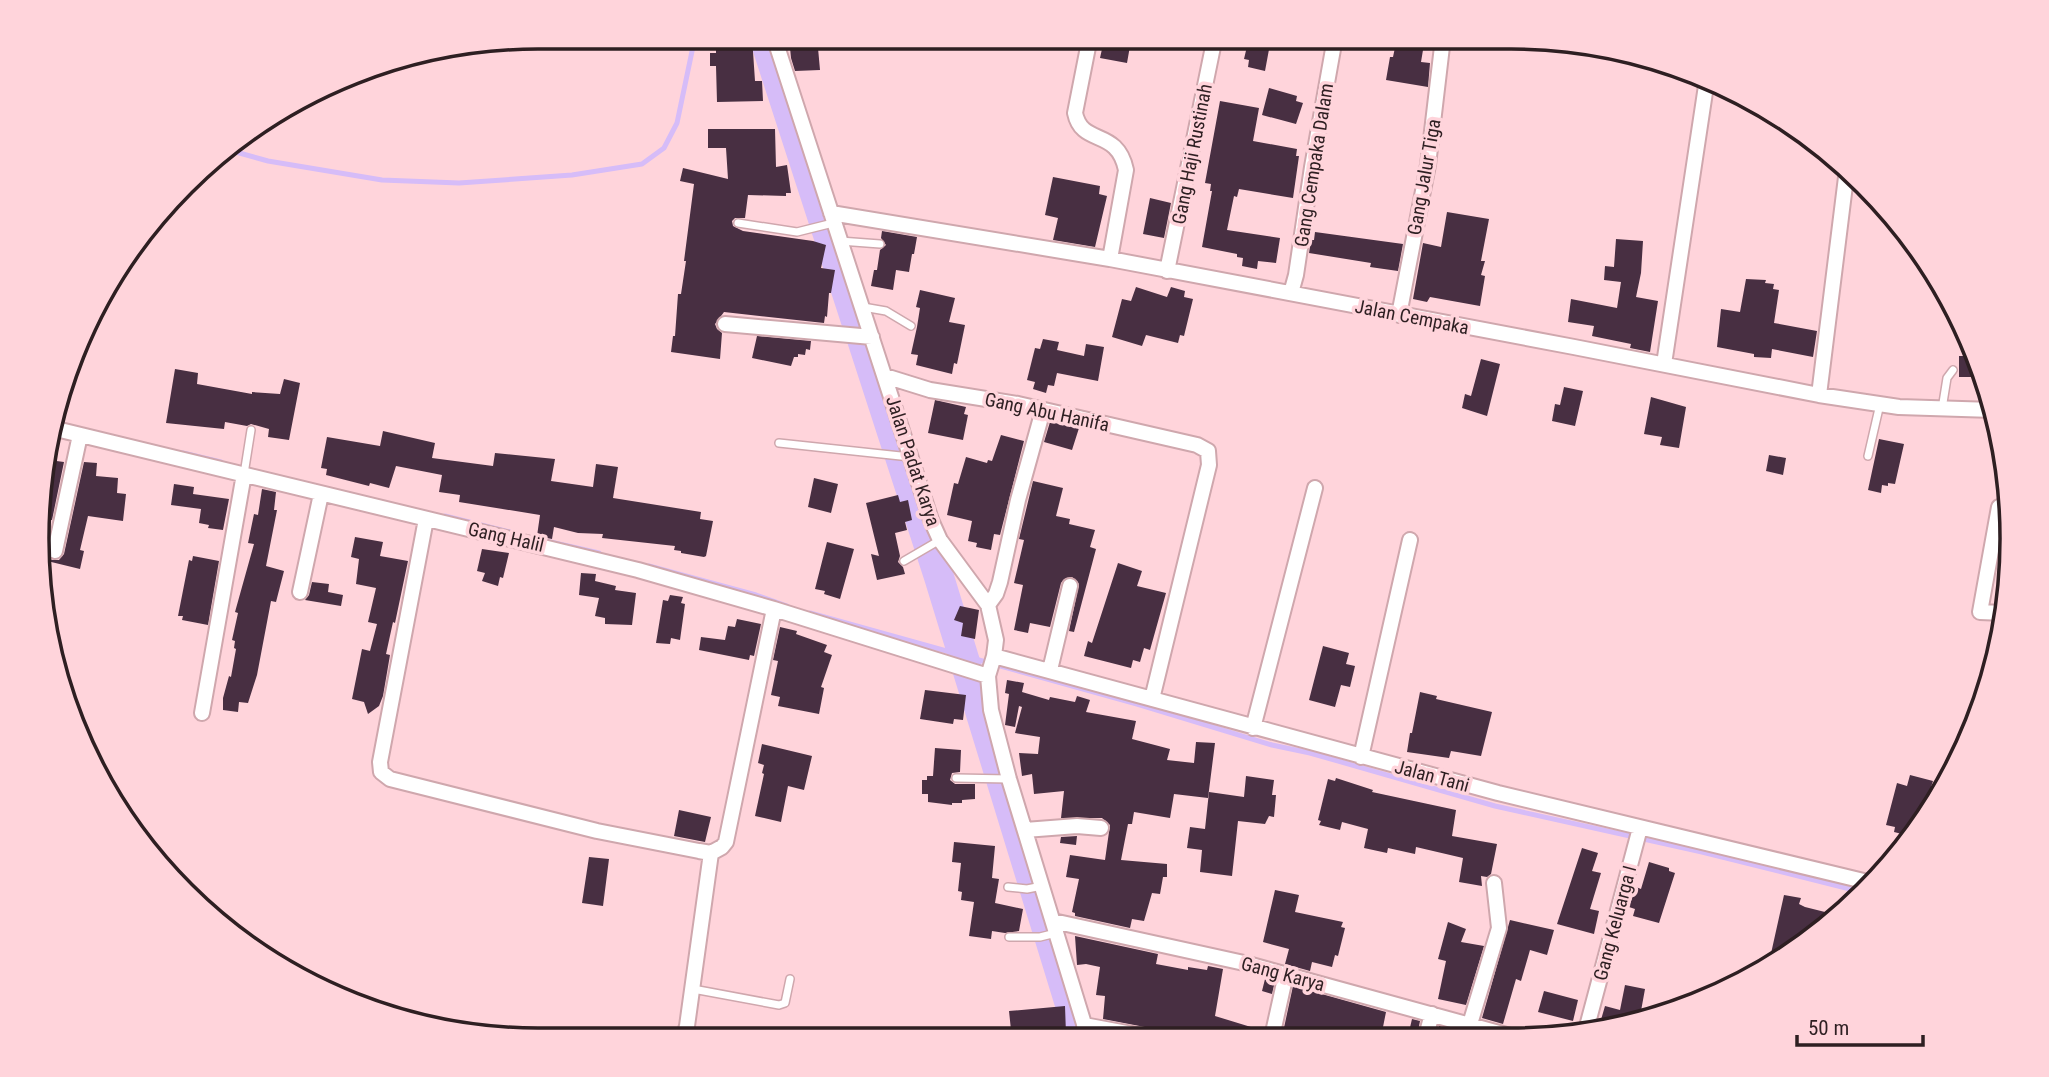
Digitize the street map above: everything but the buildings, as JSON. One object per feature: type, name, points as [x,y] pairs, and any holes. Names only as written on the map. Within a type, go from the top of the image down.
[{"type":"street","name":"Jalan Padat Karya","points":[[778,49],[831,220],[863,307],[907,457],[936,542],[988,605],[994,625],[989,667],[991,710],[1006,779],[1025,830],[1039,886],[1085,1028]]},
{"type":"street","points":[[1088,49],[1075,113],[1077,124],[1082,130],[1117,148],[1123,158],[1125,170],[1110,259]]},
{"type":"street","name":"Gang Haji Rustinah","points":[[1167,271],[1213,49]]},
{"type":"street","name":"Gang Cempaka Dalam","points":[[1291,293],[1333,49]]},
{"type":"street","name":"Gang Jalur Tiga","points":[[1399,315],[1428,165],[1442,49]]},
{"type":"street","points":[[1664,364],[1705,89]]},
{"type":"street","points":[[1819,395],[1845,181]]},
{"type":"street","name":"Jalan Cempaka","points":[[831,220],[1110,259],[1819,395],[1899,407],[1983,411]]},
{"type":"street","points":[[725,324],[872,337]]},
{"type":"street","name":"Gang Abu Hanifa","points":[[885,376],[930,390],[990,398],[1197,445],[1208,452],[1209,465],[1152,699]]},
{"type":"street","points":[[988,605],[1000,582],[1018,500],[1043,410]]},
{"type":"street","name":"Gang Halil","points":[[61,430],[245,469],[321,494],[638,570],[954,665],[989,667]]},
{"type":"street","points":[[55,551],[80,435]]},
{"type":"street","points":[[202,713],[245,469]]},
{"type":"street","points":[[1253,729],[1315,488]]},
{"type":"street","points":[[300,592],[321,494]]},
{"type":"street","points":[[1994,612],[1980,612],[1999,507]]},
{"type":"street","points":[[426,519],[380,755],[380,766],[384,775],[404,782],[597,831],[711,853],[726,842],[774,609]]},
{"type":"street","points":[[1361,757],[1410,540]]},
{"type":"street","points":[[1050,670],[1070,586]]},
{"type":"street","name":"Jalan Tani","points":[[989,667],[1050,670],[1253,729],[1640,831],[1861,881]]},
{"type":"street","points":[[1025,830],[1077,826],[1101,828]]},
{"type":"street","name":"Gang Keluarga I","points":[[1588,1022],[1640,831]]},
{"type":"street","points":[[687,1028],[711,853]]},
{"type":"street","points":[[1470,1024],[1499,928],[1494,883]]},
{"type":"street","name":"Gang Karya","points":[[1053,929],[1286,974],[1482,1028]]},
{"type":"street","points":[[1274,1028],[1286,974]]},
{"type":"street","points":[[1428,1028],[1432,1013]]},
{"type":"lane","points":[[738,223],[797,232],[817,228],[831,220]]},
{"type":"lane","points":[[840,241],[880,244]]},
{"type":"lane","points":[[863,307],[887,310],[911,326]]},
{"type":"lane","points":[[1942,410],[1947,378],[1953,370]]},
{"type":"lane","points":[[1868,456],[1880,403]]},
{"type":"lane","points":[[245,469],[251,430]]},
{"type":"lane","points":[[779,443],[907,457]]},
{"type":"lane","points":[[904,561],[936,542]]},
{"type":"lane","points":[[956,778],[1006,779]]},
{"type":"lane","points":[[1008,887],[1039,886]]},
{"type":"lane","points":[[1009,937],[1040,937],[1053,929]]},
{"type":"lane","points":[[693,989],[779,1005],[785,1003],[790,979]]},
{"type":"waterway","points":[[238,153],[268,161],[382,180],[459,183],[572,175],[642,164],[664,148],[677,123],[692,49]]},
{"type":"waterway","points":[[768,49],[939,577],[1077,1028]]},
{"type":"waterway","points":[[183,453],[221,462]]},
{"type":"waterway","points":[[445,516],[510,532]]},
{"type":"waterway","points":[[537,539],[599,553]]},
{"type":"waterway","points":[[649,566],[787,606]]},
{"type":"waterway","points":[[810,613],[1495,806],[1702,852],[1852,890]]}]
